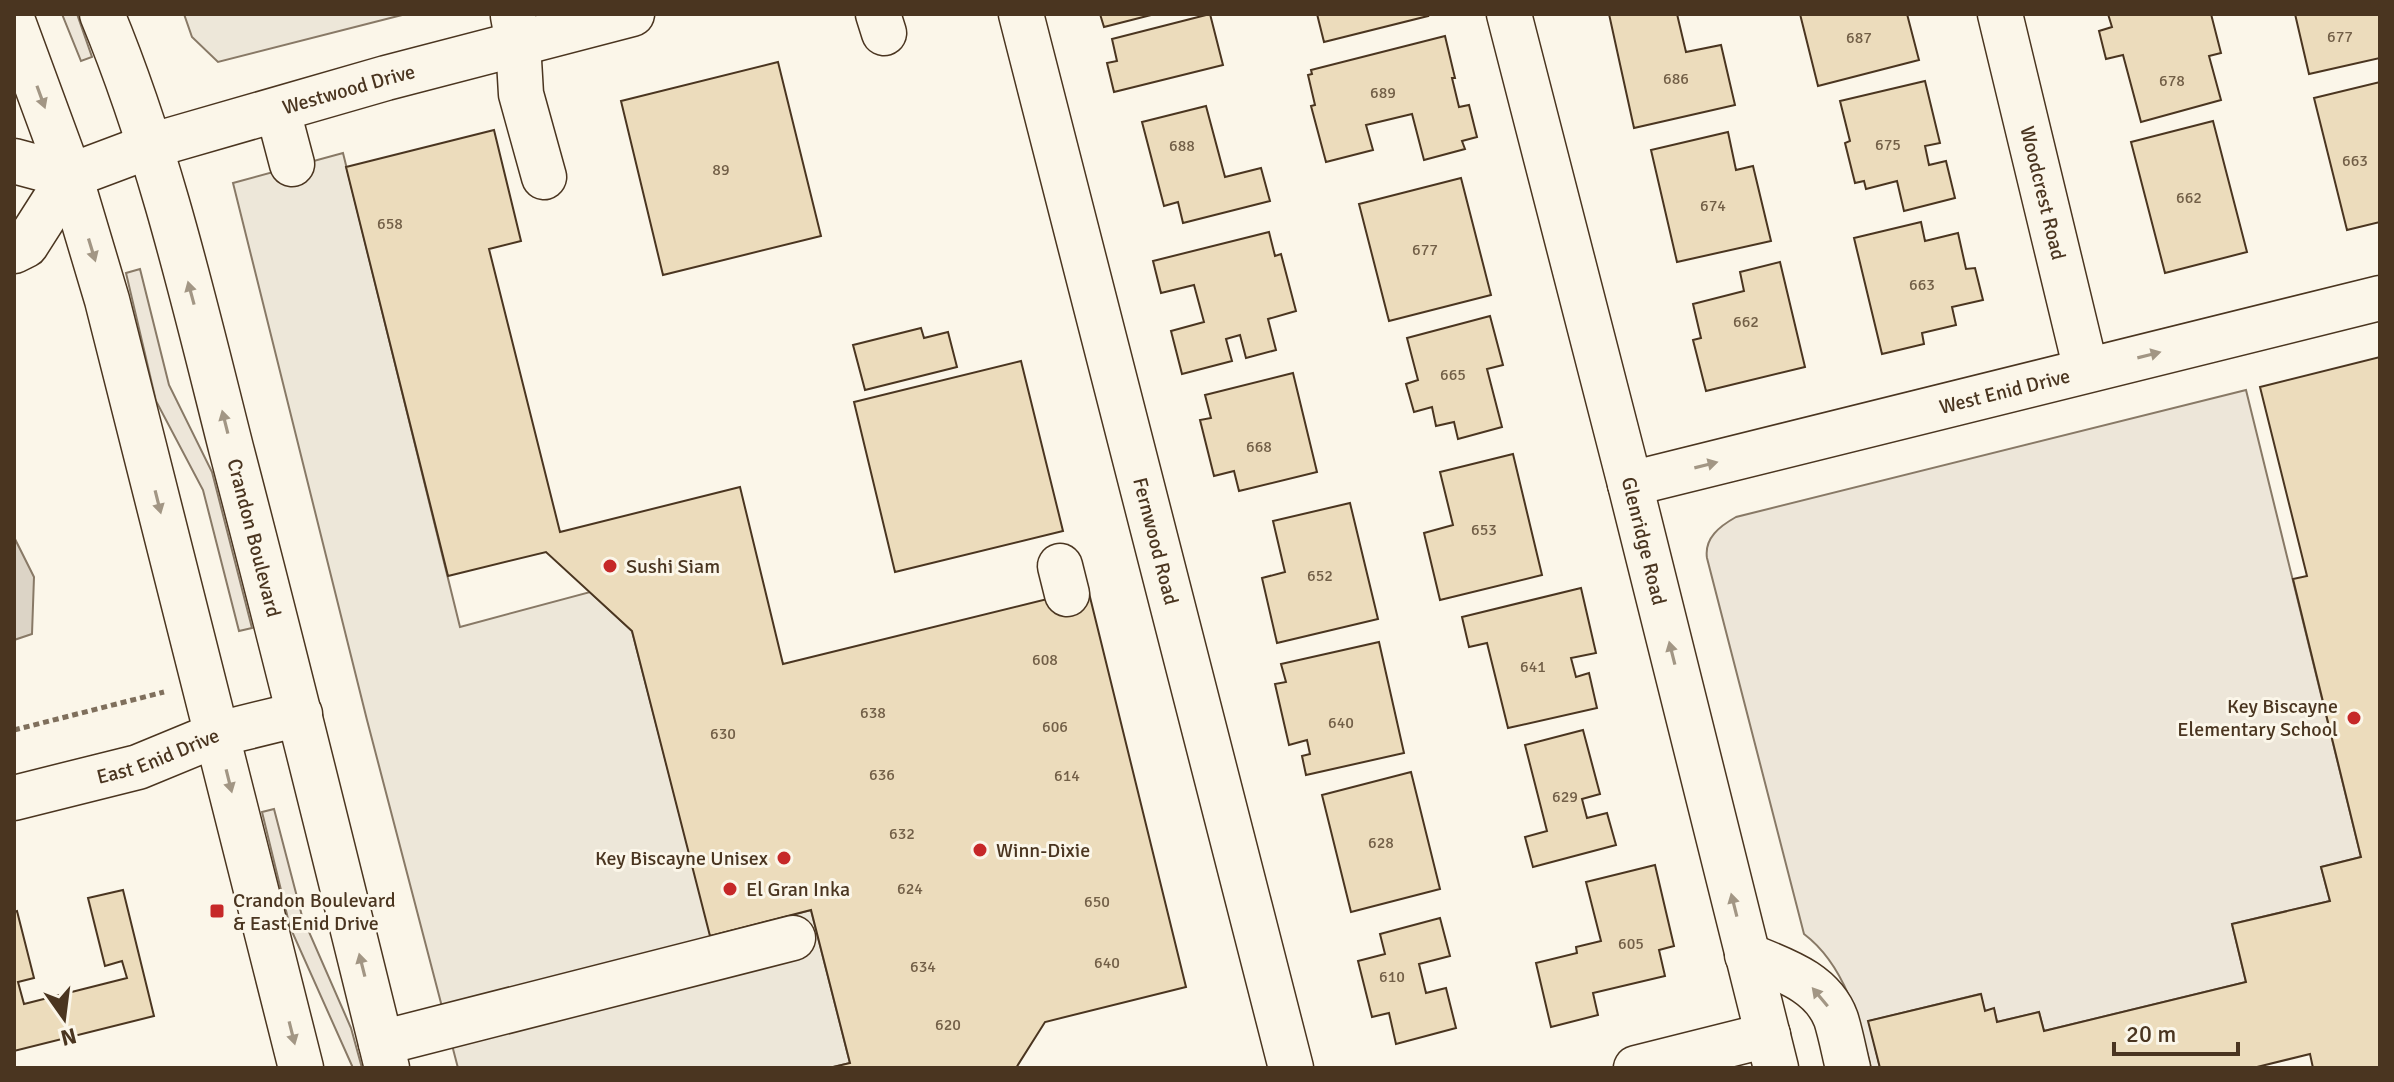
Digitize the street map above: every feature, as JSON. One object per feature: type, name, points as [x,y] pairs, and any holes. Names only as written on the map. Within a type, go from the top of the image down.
[{"type":"street","name":"Crandon Boulevard","points":[[102,14],[150,146],[179,245],[384,1056]]},
{"type":"street","name":"Westwood Drive","points":[[70,176],[150,146],[278,111],[515,28],[632,14]]},
{"type":"street","name":"Fernwood Road","points":[[1021,14],[1291,1068]]},
{"type":"street","name":"Glenridge Road","points":[[1509,14],[1772,1052]]},
{"type":"street","name":"Woodcrest Road","points":[[2000,14],[2086,370]]},
{"type":"street","points":[[14,24],[70,176],[107,300],[301,1068]]},
{"type":"street","points":[[515,28],[521,94],[544,177]]},
{"type":"street","points":[[278,111],[292,164]]},
{"type":"street","points":[[14,161],[70,176]]},
{"type":"street","points":[[14,251],[26,245],[70,176]]},
{"type":"street","name":"West Enid Drive","points":[[1630,484],[2380,298]]},
{"type":"street","name":"East Enid Drive","points":[[14,798],[138,767],[218,734],[300,714]]},
{"type":"street","points":[[384,1056],[793,938]]},
{"type":"street","points":[[1747,955],[1799,978],[1818,991],[1835,1016],[1848,1068]]},
{"type":"street","points":[[1636,1068],[1772,1052]]},
{"type":"path","points":[[14,730],[203,682]]},
{"type":"shaded area","points":[[62,14],[77,14],[92,57],[81,61]]},
{"type":"shaded area","points":[[184,14],[406,14],[218,62],[192,37]]},
{"type":"shaded area","points":[[343,153],[460,627],[590,592],[632,631],[711,936],[811,910],[850,1063],[829,1068],[458,1068],[367,720],[233,183]]},
{"type":"shaded area","points":[[140,269],[169,385],[212,472],[252,628],[239,631],[203,490],[156,401],[126,273]]},
{"type":"shaded area","points":[[2246,390],[2361,857],[2321,867],[2330,901],[2232,924],[2246,982],[2044,1031],[2039,1012],[1997,1022],[1994,1009],[1985,1011],[1980,994],[1869,1021],[1880,1068],[1871,1068],[1855,1013],[1840,977],[1830,961],[1804,934],[1707,558],[1708,544],[1719,529],[1736,517]]},
{"type":"shaded area","points":[[14,537],[34,577],[32,634],[14,640]]},
{"type":"shaded area","points":[[274,809],[302,916],[351,1028],[362,1068],[353,1068],[290,927],[262,812]]},
{"type":"building","points":[[1100,14],[1155,14],[1104,27]]},
{"type":"building","points":[[1210,14],[1223,65],[1114,92],[1107,63],[1117,61],[1112,39]]},
{"type":"building","points":[[1317,14],[1427,14],[1428,16],[1324,42]]},
{"type":"building","points":[[1609,14],[1677,14],[1686,52],[1721,45],[1735,105],[1634,128]]},
{"type":"building","points":[[1800,14],[1907,14],[1919,60],[1818,86]]},
{"type":"building","points":[[2108,14],[2211,14],[2221,53],[2209,56],[2221,100],[2141,122],[2123,55],[2106,59],[2099,31],[2112,27]]},
{"type":"building","points":[[2295,14],[2380,14],[2380,58],[2309,74]]},
{"type":"building","points":[[1445,36],[1459,107],[1469,105],[1477,137],[1462,141],[1465,149],[1424,160],[1412,114],[1366,125],[1373,150],[1326,162],[1311,106],[1315,105],[1308,75],[1312,74],[1311,70]]},
{"type":"building","points":[[778,62],[821,236],[663,275],[621,101]]},
{"type":"building","points":[[1925,81],[1940,143],[1925,146],[1929,165],[1946,161],[1955,198],[1904,211],[1897,181],[1866,189],[1864,181],[1855,183],[1845,143],[1850,141],[1840,101]]},
{"type":"building","points":[[2380,82],[2380,222],[2347,230],[2314,98]]},
{"type":"building","points":[[1206,106],[1225,177],[1261,168],[1270,201],[1183,223],[1178,202],[1164,206],[1142,122]]},
{"type":"building","points":[[2213,121],[2247,252],[2165,273],[2131,142]]},
{"type":"building","points":[[494,130],[521,241],[489,249],[560,532],[740,487],[783,664],[1088,589],[1186,987],[1045,1022],[1016,1068],[829,1068],[850,1063],[811,910],[710,936],[632,631],[546,552],[448,576],[346,167]]},
{"type":"building","points":[[1728,132],[1736,170],[1753,166],[1771,241],[1677,262],[1651,150]]},
{"type":"building","points":[[1461,178],[1491,295],[1389,321],[1359,204]]},
{"type":"building","points":[[1921,222],[1925,241],[1958,233],[1966,269],[1975,268],[1983,300],[1952,307],[1956,325],[1922,333],[1924,344],[1882,354],[1854,238]]},
{"type":"building","points":[[1269,232],[1275,256],[1281,254],[1296,311],[1268,319],[1276,350],[1246,358],[1240,335],[1226,339],[1232,361],[1182,374],[1171,331],[1204,322],[1194,285],[1161,293],[1153,261]]},
{"type":"building","points":[[1780,262],[1805,367],[1706,391],[1693,340],[1701,338],[1693,304],[1744,291],[1740,272]]},
{"type":"building","points":[[1490,316],[1503,365],[1487,369],[1502,427],[1458,439],[1454,422],[1436,426],[1432,407],[1414,412],[1406,384],[1418,380],[1407,338]]},
{"type":"building","points":[[921,328],[924,338],[948,332],[957,367],[865,390],[853,345]]},
{"type":"building","name":"Key Biscayne Elementary School","points":[[2380,357],[2380,1068],[2313,1068],[2310,1054],[2253,1068],[1880,1068],[1868,1021],[1981,994],[1985,1011],[1994,1008],[1997,1022],[2039,1012],[2044,1031],[2246,982],[2232,924],[2330,901],[2321,867],[2361,857],[2293,579],[2307,576],[2260,387]]},
{"type":"building","points":[[1021,361],[1063,531],[895,572],[854,402]]},
{"type":"building","points":[[1293,373],[1317,472],[1239,491],[1234,471],[1214,476],[1200,420],[1211,418],[1205,395]]},
{"type":"building","points":[[1513,454],[1542,575],[1440,600],[1424,533],[1453,525],[1440,472]]},
{"type":"building","points":[[1350,503],[1378,619],[1277,643],[1262,578],[1285,572],[1273,521]]},
{"type":"building","points":[[1581,588],[1596,653],[1571,658],[1576,677],[1589,673],[1597,708],[1508,728],[1487,643],[1469,647],[1462,617]]},
{"type":"building","points":[[1379,642],[1404,753],[1306,775],[1302,756],[1310,754],[1307,740],[1289,745],[1275,684],[1286,682],[1281,664]]},
{"type":"building","points":[[1583,730],[1600,794],[1582,799],[1587,818],[1607,813],[1616,845],[1533,867],[1525,837],[1547,831],[1525,745]]},
{"type":"building","points":[[1411,772],[1440,889],[1351,912],[1322,795]]},
{"type":"building","points":[[1655,865],[1674,946],[1659,950],[1665,976],[1593,993],[1598,1015],[1551,1027],[1536,963],[1577,953],[1576,947],[1601,941],[1586,882]]},
{"type":"building","points":[[123,890],[154,1016],[14,1051],[14,912],[17,911],[34,978],[18,982],[24,1004],[127,978],[122,961],[105,966],[88,898]]},
{"type":"building","points":[[1440,918],[1450,956],[1419,964],[1426,993],[1446,988],[1456,1028],[1396,1044],[1389,1013],[1372,1017],[1358,961],[1385,954],[1380,934]]},
{"type":"place","name":"Sushi Siam","points":[[610,566]]},
{"type":"place","name":"Key Biscayne Elementary School","points":[[2354,718]]},
{"type":"place","name":"Winn-Dixie","points":[[980,850]]},
{"type":"place","name":"Key Biscayne Unisex","points":[[784,858]]},
{"type":"place","name":"El Gran Inka","points":[[730,889]]},
{"type":"place","name":"Crandon Boulevard & East Enid Drive","points":[[217,911]]}]
